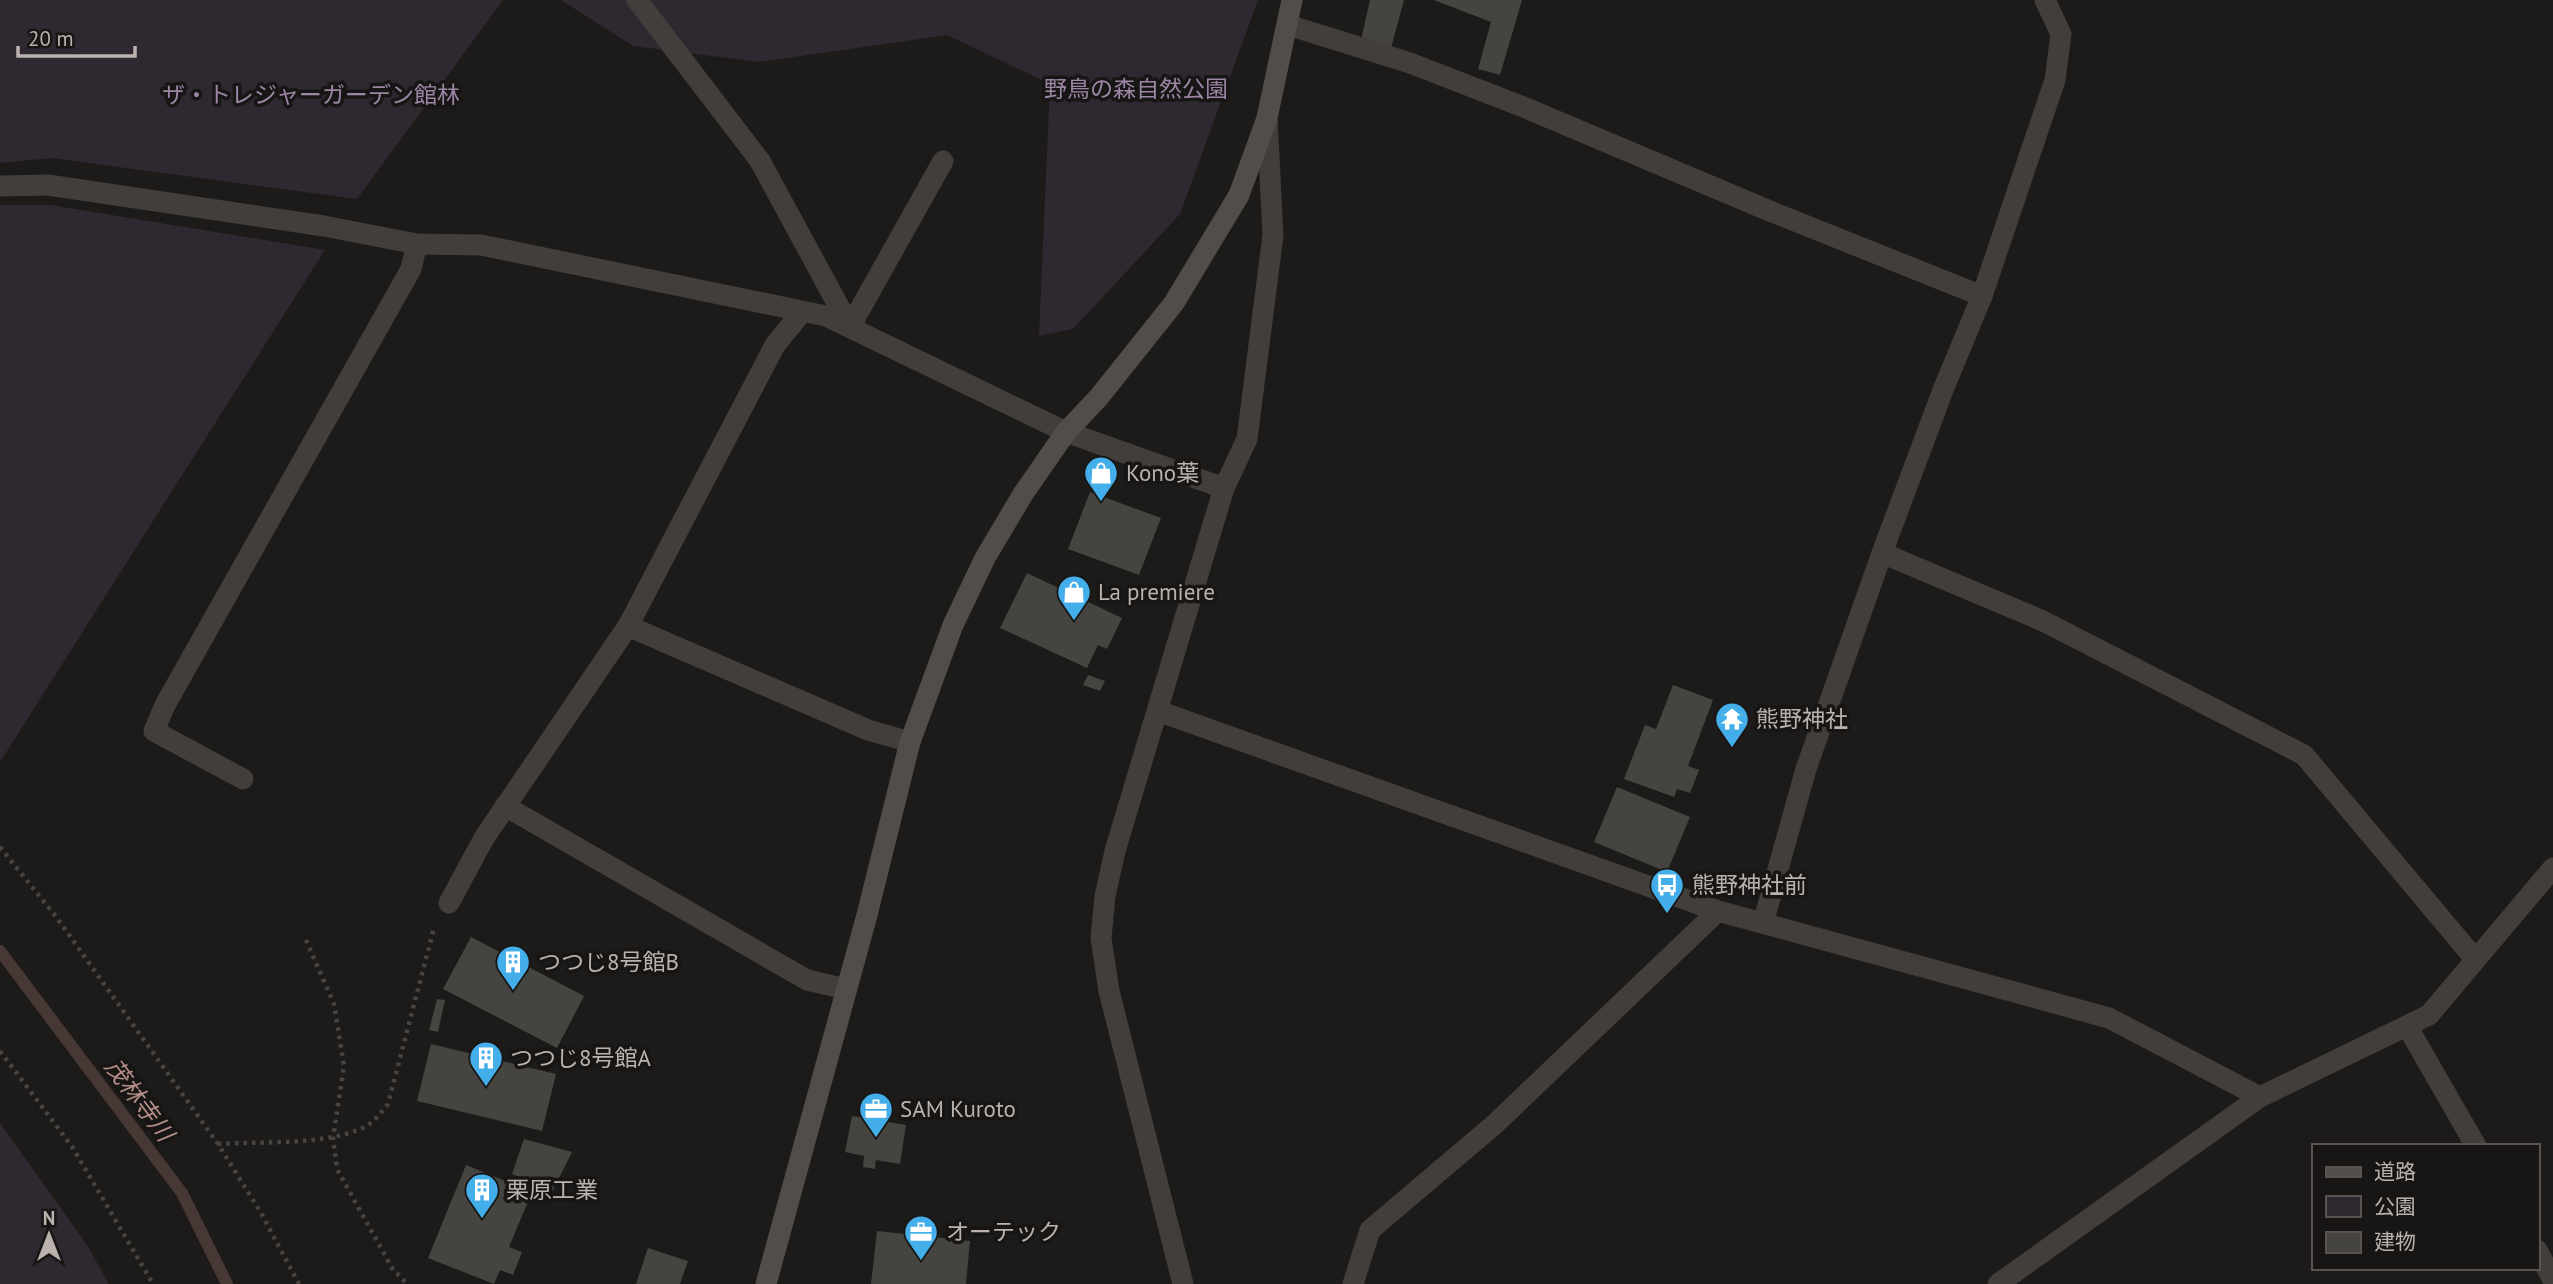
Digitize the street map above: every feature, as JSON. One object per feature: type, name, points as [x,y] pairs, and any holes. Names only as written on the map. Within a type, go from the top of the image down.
[{"type":"street","points":[[637,0],[760,161],[850,327]]},
{"type":"street","points":[[766,1284],[910,742],[954,625],[985,558],[1023,494],[1066,432],[1099,397],[1174,303],[1239,195],[1267,118],[1292,0]]},
{"type":"street","points":[[1763,923],[1806,769],[1882,553],[1943,390],[1982,296],[2055,80],[2060,34],[2045,0]]},
{"type":"street","points":[[1288,25],[1410,63],[1508,101],[1765,209],[1982,296]]},
{"type":"street","points":[[1183,1284],[1109,991],[1101,938],[1105,896],[1115,852],[1224,488],[1247,439],[1273,235],[1267,118]]},
{"type":"street","points":[[850,327],[943,161]]},
{"type":"street","points":[[0,186],[48,185],[324,226],[417,244],[481,245],[826,316],[1066,432],[1224,488]]},
{"type":"street","points":[[243,779],[154,731],[166,705],[411,269],[417,244]]},
{"type":"street","points":[[449,903],[484,838],[628,626],[775,345],[802,312]]},
{"type":"street","points":[[1882,553],[2042,621],[2304,755],[2475,959]]},
{"type":"street","points":[[628,626],[868,730],[910,742]]},
{"type":"street","points":[[1158,711],[1718,911],[2109,1018],[2260,1097]]},
{"type":"street","points":[[505,806],[807,980],[846,989]]},
{"type":"street","points":[[1998,1284],[2260,1097],[2429,1015],[2553,868]]},
{"type":"street","points":[[1353,1284],[1370,1230],[1495,1124],[1718,911]]},
{"type":"street","points":[[2407,1026],[2475,1144]]},
{"type":"street","points":[[2539,1254],[2553,1280]]},
{"type":"path","points":[[0,847],[57,918],[218,1144],[261,1213],[299,1284]]},
{"type":"path","points":[[218,1144],[333,1138],[366,1126],[378,1118],[388,1104],[435,924],[449,903]]},
{"type":"path","points":[[306,940],[334,1004],[344,1066],[333,1138],[337,1169],[392,1268],[407,1284]]},
{"type":"path","points":[[0,1051],[73,1148],[153,1284]]},
{"type":"green space","name":"ザ・トレジャーガーデン館林","points":[[0,0],[503,0],[357,199],[52,158],[0,163]]},
{"type":"green space","name":"野鳥の森自然公園","points":[[561,0],[1258,0],[1180,214],[1073,329],[1039,336],[1050,84],[947,35],[759,62],[633,46]]},
{"type":"green space","points":[[0,205],[51,205],[325,250],[0,762]]},
{"type":"green space","points":[[0,1123],[87,1245],[109,1284],[0,1284]]},
{"type":"building","points":[[1370,0],[1404,0],[1391,48],[1361,40]]},
{"type":"building","points":[[1434,0],[1522,0],[1500,75],[1478,69],[1491,22]]},
{"type":"building","points":[[1090,492],[1161,518],[1139,575],[1068,549]]},
{"type":"building","points":[[1027,573],[1122,618],[1107,649],[1098,645],[1087,668],[1000,628]]},
{"type":"building","points":[[1088,675],[1105,681],[1100,691],[1083,685]]},
{"type":"building","points":[[1673,685],[1713,700],[1688,766],[1699,770],[1690,793],[1677,789],[1674,797],[1624,779],[1645,725],[1656,729]]},
{"type":"building","points":[[1617,787],[1690,817],[1667,872],[1594,842]]},
{"type":"building","name":"つつじ8号館B","points":[[471,937],[584,996],[557,1048],[443,989]]},
{"type":"building","points":[[437,999],[445,1000],[438,1032],[429,1030]]},
{"type":"building","name":"つつじ8号館A","points":[[431,1044],[556,1074],[542,1131],[417,1101]]},
{"type":"building","name":"SAM Kuroto","points":[[852,1116],[906,1125],[900,1164],[876,1160],[875,1169],[863,1167],[864,1156],[845,1152]]},
{"type":"building","points":[[524,1139],[572,1152],[552,1192],[512,1174]]},
{"type":"building","name":"栗原工業","points":[[466,1165],[532,1192],[509,1247],[522,1252],[513,1275],[500,1270],[494,1284],[428,1258]]},
{"type":"building","name":"オーテック","points":[[877,1231],[970,1241],[966,1284],[871,1284]]},
{"type":"building","points":[[648,1248],[688,1261],[680,1284],[636,1284]]},
{"type":"waterway","name":"茂林寺川","points":[[0,951],[182,1193],[227,1284]]},
{"type":"place","name":"Kono葉","points":[[1101,503]]},
{"type":"place","name":"La premiere","points":[[1074,622]]},
{"type":"place","name":"熊野神社","points":[[1732,749]]},
{"type":"place","name":"熊野神社前","points":[[1667,915]]},
{"type":"place","name":"つつじ8号館B","points":[[513,992]]},
{"type":"place","name":"つつじ8号館A","points":[[486,1088]]},
{"type":"place","name":"SAM Kuroto","points":[[876,1139]]},
{"type":"place","name":"栗原工業","points":[[482,1220]]},
{"type":"place","name":"オーテック","points":[[921,1262]]}]
